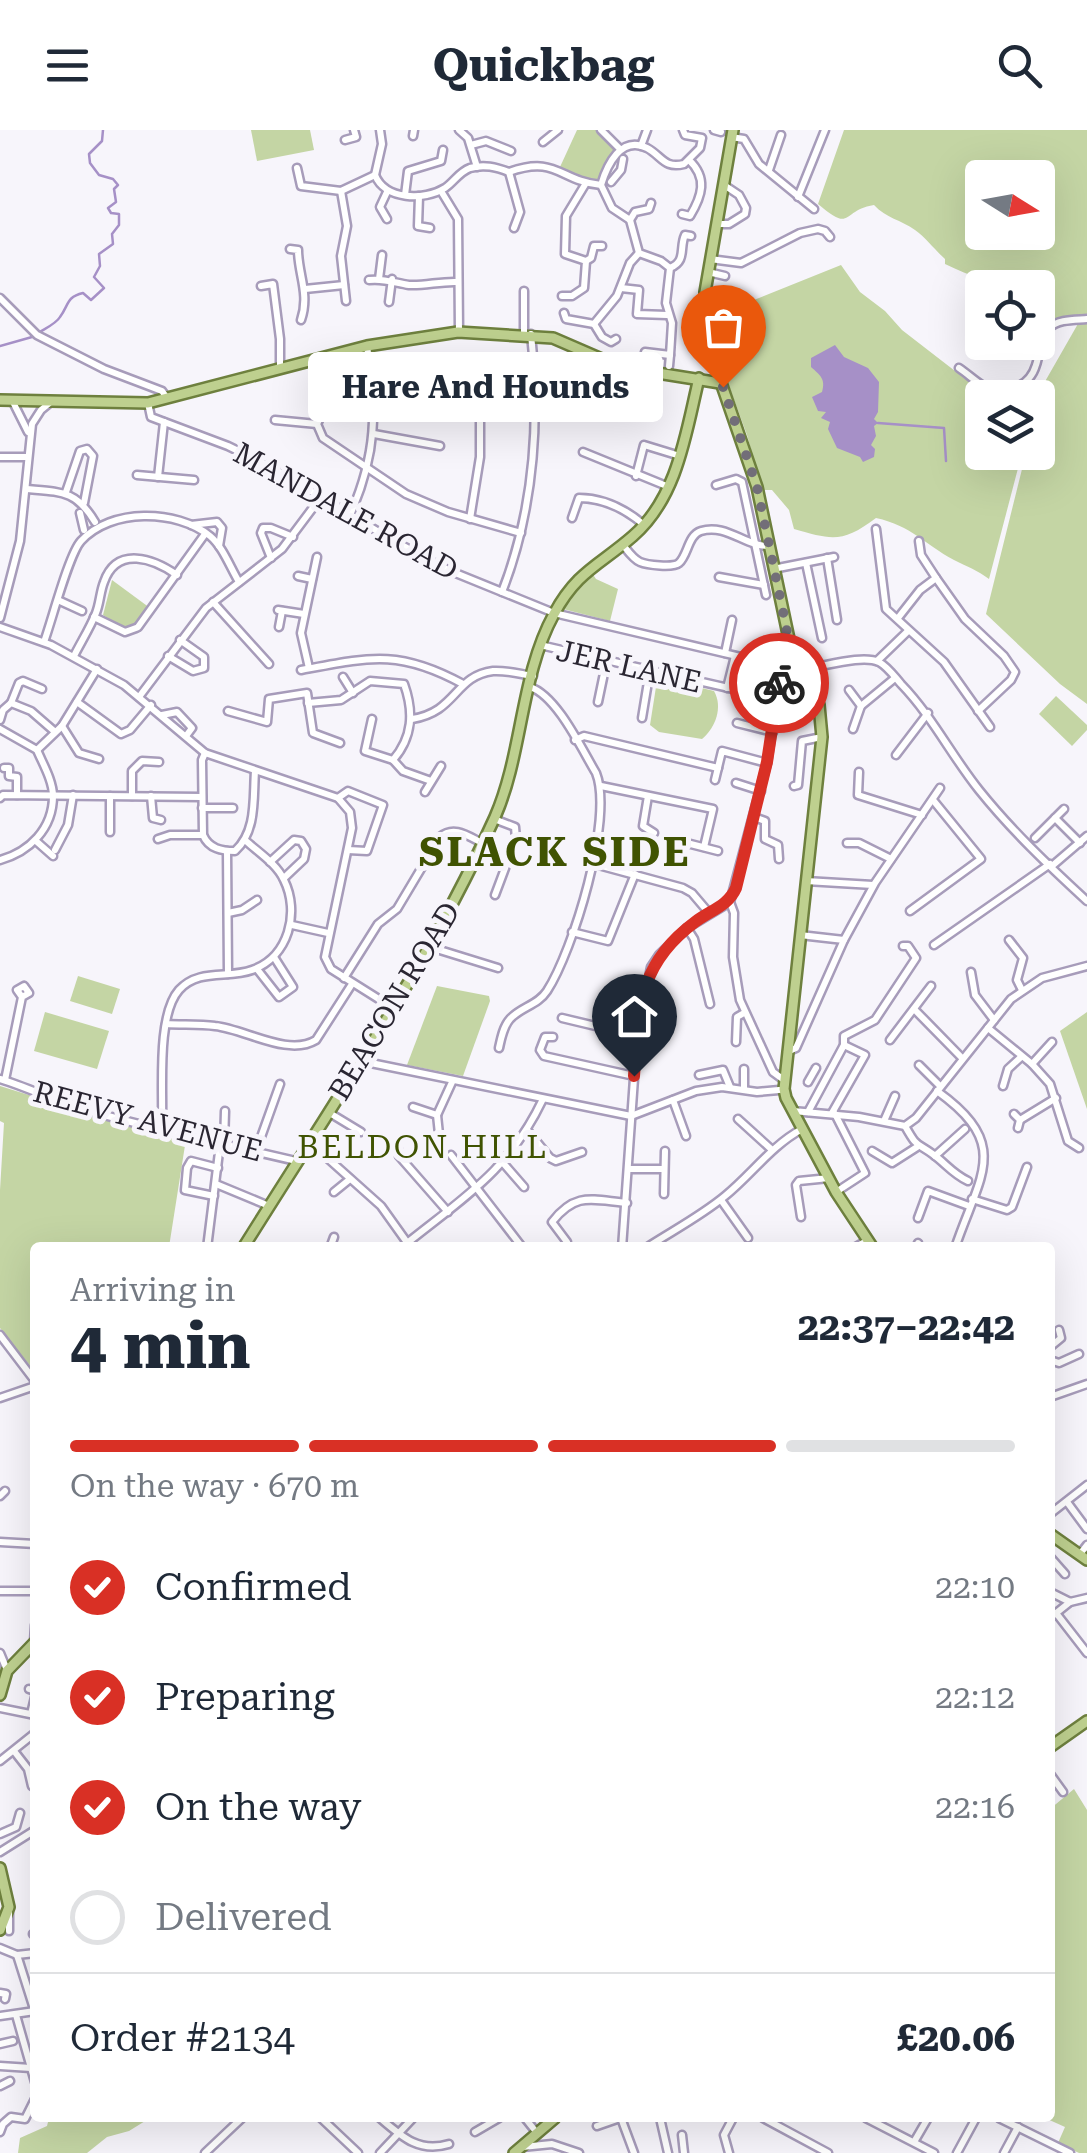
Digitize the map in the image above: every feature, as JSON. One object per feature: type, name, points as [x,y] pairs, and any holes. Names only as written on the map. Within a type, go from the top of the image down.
[{"type":"main road","points":[[722,132],[724,184],[708,272],[706,317],[717,371],[757,487],[788,639],[819,705],[822,738],[783,1090],[828,1178],[869,1242]]},
{"type":"main road","points":[[0,400],[148,402],[367,346],[459,332],[553,338],[620,368],[717,380],[722,384]]},
{"type":"main road","points":[[697,378],[712,353]]},
{"type":"main road","points":[[697,378],[717,371]]},
{"type":"main road","name":"BEACON ROAD","points":[[247,1242],[430,947],[494,819],[539,645],[554,613],[581,574],[643,524],[668,487],[680,456],[697,378]]},
{"type":"main road","points":[[1055,1538],[1083,1557]]},
{"type":"main road","points":[[0,1695],[7,1671],[30,1647]]},
{"type":"main road","points":[[1055,1743],[1087,1721]]},
{"type":"main road","points":[[0,1868],[4,1931]]},
{"type":"main road","points":[[518,2150],[550,2122]]},
{"type":"street","points":[[345,140],[356,138],[354,130]]},
{"type":"street","points":[[380,130],[382,144],[375,175],[379,186],[387,192],[419,196],[441,190],[462,172],[476,167],[509,172],[535,164],[601,185]]},
{"type":"street","points":[[459,130],[471,145],[476,167]]},
{"type":"street","points":[[486,141],[492,130]]},
{"type":"street","points":[[543,142],[558,130]]},
{"type":"street","points":[[600,130],[620,149]]},
{"type":"street","points":[[641,146],[647,130]]},
{"type":"street","points":[[683,130],[684,135],[702,138],[722,132],[744,139],[753,156],[814,209]]},
{"type":"street","points":[[798,196],[824,130]]},
{"type":"street","points":[[769,170],[781,135]]},
{"type":"street","points":[[639,253],[630,220],[612,208],[601,185],[608,166],[620,149],[641,146],[676,166],[689,160],[700,148],[702,138]]},
{"type":"street","points":[[471,145],[486,141],[512,151]]},
{"type":"street","points":[[405,195],[408,171],[442,161],[443,150]]},
{"type":"street","points":[[611,182],[623,160]]},
{"type":"street","points":[[688,216],[699,200],[702,186],[699,171],[689,160]]},
{"type":"street","points":[[608,166],[619,173]]},
{"type":"street","points":[[297,168],[300,188],[341,191],[375,175]]},
{"type":"street","points":[[509,172],[520,212],[519,224]]},
{"type":"street","points":[[586,183],[564,225],[565,254],[586,261]]},
{"type":"street","points":[[718,224],[738,220],[746,208],[739,195],[724,184]]},
{"type":"street","points":[[441,190],[458,218],[459,332]]},
{"type":"street","points":[[341,191],[348,226],[342,256],[347,303]]},
{"type":"street","points":[[387,192],[380,207],[387,218]]},
{"type":"street","points":[[419,196],[417,228],[430,228]]},
{"type":"street","points":[[630,220],[640,210],[650,208]]},
{"type":"street","points":[[710,259],[741,263],[812,230],[830,237]]},
{"type":"street","points":[[670,268],[682,256],[685,235]]},
{"type":"street","points":[[586,261],[596,245]]},
{"type":"street","points":[[290,249],[298,250],[306,316]]},
{"type":"street","points":[[639,253],[670,268]]},
{"type":"street","points":[[594,324],[621,288],[630,263],[639,253]]},
{"type":"street","points":[[379,278],[382,255]]},
{"type":"street","points":[[562,296],[572,296],[584,288],[586,261]]},
{"type":"street","points":[[670,268],[670,360]]},
{"type":"street","points":[[708,272],[725,276]]},
{"type":"street","points":[[369,280],[392,279],[406,284],[458,282]]},
{"type":"street","points":[[389,302],[392,279]]},
{"type":"street","points":[[261,286],[273,282],[280,368]]},
{"type":"street","points":[[305,288],[344,285]]},
{"type":"street","points":[[621,288],[639,290],[637,314],[667,314]]},
{"type":"street","points":[[502,592],[521,533],[535,431],[536,381],[524,291]]},
{"type":"street","points":[[0,298],[37,334],[104,369],[162,391],[167,399]]},
{"type":"street","points":[[564,318],[594,324],[602,338],[611,342],[616,339]]},
{"type":"street","points":[[959,368],[986,387],[1018,387],[1030,379],[1036,368],[1050,326],[1087,319]]},
{"type":"street","points":[[350,515],[368,469],[374,434],[375,397],[367,346]]},
{"type":"street","points":[[644,364],[645,352],[680,360]]},
{"type":"street","points":[[521,533],[470,519],[406,494],[322,438],[317,424],[322,414],[375,397],[536,381]]},
{"type":"street","points":[[470,519],[480,457],[480,384]]},
{"type":"street","points":[[12,400],[29,438]]},
{"type":"street","points":[[0,618],[20,541],[33,421],[52,400]]},
{"type":"street","points":[[148,402],[151,416],[164,422],[158,477]]},
{"type":"street","points":[[20,413],[41,410]]},
{"type":"street","points":[[275,420],[317,424]]},
{"type":"street","name":"MANDALE ROAD","points":[[164,422],[228,446],[448,570],[554,613],[779,666]]},
{"type":"street","points":[[374,434],[440,446]]},
{"type":"street","points":[[636,476],[644,444],[680,456]]},
{"type":"street","points":[[66,492],[80,452],[87,449],[94,456],[84,503]]},
{"type":"street","points":[[583,452],[668,487]]},
{"type":"street","points":[[0,457],[28,458]]},
{"type":"street","points":[[136,475],[194,480]]},
{"type":"street","points":[[716,485],[736,479],[742,482],[766,595]]},
{"type":"street","points":[[26,490],[66,492],[84,503],[94,520],[82,521]]},
{"type":"street","points":[[140,697],[180,640],[213,602],[293,537],[321,497]]},
{"type":"street","points":[[572,518],[578,498],[588,498],[624,509],[643,524]]},
{"type":"street","points":[[44,642],[78,543],[101,524],[122,517],[158,518],[191,525],[217,522],[222,528],[219,547]]},
{"type":"street","points":[[191,525],[219,547],[239,582]]},
{"type":"street","points":[[735,533],[751,526]]},
{"type":"street","points":[[271,558],[261,533],[263,528],[293,537]]},
{"type":"street","points":[[876,529],[886,609],[944,662],[990,728]]},
{"type":"street","points":[[622,544],[640,562],[672,566],[678,564],[696,533],[703,530],[735,533],[755,546],[769,546]]},
{"type":"street","points":[[132,640],[135,628],[206,534]]},
{"type":"street","points":[[919,541],[920,555],[936,578],[1014,672],[1011,680],[978,711]]},
{"type":"street","points":[[317,557],[301,637],[305,669],[364,660],[409,660],[463,684]]},
{"type":"street","points":[[74,656],[112,568],[130,558],[148,558],[177,574]]},
{"type":"street","points":[[774,568],[831,558],[837,615],[846,609]]},
{"type":"street","points":[[806,562],[822,638]]},
{"type":"street","points":[[298,576],[312,579]]},
{"type":"street","points":[[719,576],[764,585]]},
{"type":"street","points":[[877,661],[929,581],[936,578]]},
{"type":"street","points":[[143,598],[155,605]]},
{"type":"street","points":[[60,600],[82,611]]},
{"type":"street","points":[[213,602],[268,664]]},
{"type":"street","points":[[279,626],[280,611],[304,614]]},
{"type":"street","points":[[94,617],[112,628],[135,628]]},
{"type":"street","points":[[725,654],[732,620]]},
{"type":"street","points":[[0,627],[44,642],[98,669],[151,705],[206,753],[338,798],[350,812],[352,828],[326,957],[331,968],[344,978],[393,1008]]},
{"type":"street","points":[[361,1061],[631,1116],[696,1092],[730,1087],[783,1090],[744,1012],[736,982],[734,913],[730,902],[761,791],[782,645],[788,639]]},
{"type":"street","points":[[168,656],[193,670],[204,668],[204,657],[180,640]]},
{"type":"street","name":"JER LANE","points":[[539,645],[777,699]]},
{"type":"street","points":[[727,688],[735,656]]},
{"type":"street","points":[[598,702],[607,659]]},
{"type":"street","points":[[803,669],[858,659],[877,661],[928,713],[977,787],[1008,824],[1087,901]]},
{"type":"street","points":[[37,750],[62,726],[98,669]]},
{"type":"street","points":[[642,718],[650,669]]},
{"type":"street","points":[[412,719],[433,716],[463,684],[493,671],[531,681],[545,694],[576,740],[600,786],[601,826],[561,967],[545,995],[510,1019],[499,1048]]},
{"type":"street","points":[[344,676],[352,692]]},
{"type":"street","points":[[853,729],[861,706],[895,677]]},
{"type":"street","points":[[308,704],[341,700],[370,681],[404,684],[412,719],[404,748],[393,760]]},
{"type":"street","points":[[0,720],[19,683],[42,689]]},
{"type":"street","points":[[849,690],[861,706]]},
{"type":"street","points":[[228,711],[267,722],[269,698],[307,692],[309,734],[341,743]]},
{"type":"street","points":[[77,702],[121,734],[130,730],[151,705]]},
{"type":"street","points":[[12,703],[33,708],[54,732]]},
{"type":"street","points":[[896,756],[928,713]]},
{"type":"street","points":[[373,718],[366,751],[393,760],[403,771],[431,781]]},
{"type":"street","points":[[738,723],[772,732]]},
{"type":"street","points":[[62,726],[79,753],[100,759]]},
{"type":"street","points":[[0,729],[37,750],[53,796],[36,840],[16,856],[0,860]]},
{"type":"street","points":[[576,740],[584,736],[718,768]]},
{"type":"street","points":[[794,786],[798,785],[802,741],[822,738]]},
{"type":"street","points":[[715,780],[722,752],[767,762]]},
{"type":"street","points":[[206,753],[202,760],[203,835],[220,851],[236,850],[246,841],[251,826],[255,772]]},
{"type":"street","points":[[132,796],[132,771],[142,761],[159,762]]},
{"type":"street","points":[[425,792],[441,765]]},
{"type":"street","points":[[4,768],[8,768],[10,776],[20,774],[17,795]]},
{"type":"street","points":[[859,772],[858,795],[922,815]]},
{"type":"street","points":[[736,783],[761,791]]},
{"type":"street","points":[[600,786],[714,805],[704,847]]},
{"type":"street","points":[[786,1052],[796,1048],[844,940],[874,885],[940,788]]},
{"type":"street","points":[[338,798],[348,791],[383,805],[367,851],[348,850]]},
{"type":"street","points":[[36,840],[58,849],[68,825],[73,795]]},
{"type":"street","points":[[110,796],[110,832]]},
{"type":"street","points":[[151,796],[153,818],[161,820]]},
{"type":"street","points":[[0,798],[202,796]]},
{"type":"street","points":[[648,796],[643,826],[654,833]]},
{"type":"street","points":[[910,911],[981,859],[933,800]]},
{"type":"street","points":[[202,808],[228,805]]},
{"type":"street","points":[[1035,838],[1064,809]]},
{"type":"street","points":[[754,817],[766,821],[765,840],[778,846],[779,859]]},
{"type":"street","points":[[1055,818],[1080,843]]},
{"type":"street","points":[[494,819],[515,827],[516,839],[495,895]]},
{"type":"street","points":[[344,978],[378,924],[397,909],[440,836],[458,831],[482,843]]},
{"type":"street","points":[[158,839],[203,835]]},
{"type":"street","points":[[934,945],[1087,836]]},
{"type":"street","points":[[270,862],[294,840],[301,842],[306,849],[304,859],[284,878]]},
{"type":"street","points":[[674,840],[718,851]]},
{"type":"street","points":[[159,1126],[166,1024],[178,991],[206,975],[257,969],[274,957],[292,926],[284,878],[246,841]]},
{"type":"street","points":[[847,843],[858,843],[892,860]]},
{"type":"street","points":[[227,851],[228,974]]},
{"type":"street","points":[[591,862],[688,890],[708,912]]},
{"type":"street","points":[[572,932],[608,941],[634,874]]},
{"type":"street","points":[[805,881],[874,885]]},
{"type":"street","points":[[623,1242],[637,1036],[652,968],[659,955],[687,928],[730,902]]},
{"type":"street","points":[[228,913],[256,904]]},
{"type":"street","points":[[292,926],[328,932]]},
{"type":"street","points":[[687,928],[694,939],[710,1004]]},
{"type":"street","points":[[798,935],[844,940]]},
{"type":"street","points":[[1009,940],[1023,958],[1017,980],[1022,990]]},
{"type":"street","points":[[808,1112],[844,1045],[844,1036],[876,1020],[910,971],[916,958],[908,946],[903,946]]},
{"type":"street","points":[[430,947],[498,968]]},
{"type":"street","points":[[257,969],[279,997],[284,996],[293,987],[292,980],[274,957]]},
{"type":"street","points":[[906,1126],[1022,990],[1042,978],[1087,966]]},
{"type":"street","points":[[971,972],[975,994],[994,1020]]},
{"type":"street","points":[[166,1024],[218,1026],[307,1045],[316,1040],[352,984]]},
{"type":"street","points":[[890,1040],[931,986]]},
{"type":"street","points":[[810,989],[820,991]]},
{"type":"street","points":[[2,1079],[22,997]]},
{"type":"street","points":[[914,1008],[962,1059]]},
{"type":"street","points":[[736,1042],[735,1024],[744,1012]]},
{"type":"street","points":[[562,1018],[637,1036]]},
{"type":"street","points":[[988,1028],[1050,1084],[1068,1141],[1079,1148]]},
{"type":"street","points":[[546,1037],[540,1050],[544,1056],[634,1076]]},
{"type":"street","points":[[1032,1064],[1052,1042]]},
{"type":"street","points":[[833,1114],[864,1056],[844,1045]]},
{"type":"street","points":[[1004,1086],[1008,1069],[1022,1057]]},
{"type":"street","points":[[920,1065],[979,1130],[984,1158],[957,1242]]},
{"type":"street","points":[[816,1068],[809,1079],[822,1084]]},
{"type":"street","points":[[744,1069],[744,1089]]},
{"type":"street","points":[[699,1074],[723,1070],[730,1087]]},
{"type":"street","name":"REEVY AVENUE","points":[[2,1079],[77,1107],[296,1161]]},
{"type":"street","points":[[442,1138],[437,1116],[453,1080]]},
{"type":"street","points":[[256,1151],[280,1084]]},
{"type":"street","points":[[884,1121],[895,1096]]},
{"type":"street","points":[[1017,1120],[1056,1098]]},
{"type":"street","points":[[411,1242],[504,1164],[528,1130],[543,1099]]},
{"type":"street","points":[[673,1100],[686,1136]]},
{"type":"street","points":[[416,1106],[437,1116]]},
{"type":"street","points":[[207,1242],[225,1111]]},
{"type":"street","points":[[792,1111],[906,1126]]},
{"type":"street","points":[[328,1112],[360,1132]]},
{"type":"street","points":[[833,1114],[864,1173],[836,1192]]},
{"type":"street","points":[[738,1119],[771,1149]]},
{"type":"street","points":[[906,1126],[917,1148],[935,1156],[948,1171],[968,1181]]},
{"type":"street","points":[[935,1156],[964,1129]]},
{"type":"street","points":[[528,1130],[556,1161],[577,1151]]},
{"type":"street","points":[[655,1242],[721,1200],[748,1177],[771,1149],[802,1130]]},
{"type":"street","points":[[398,1144],[399,1156],[448,1212]]},
{"type":"street","points":[[872,1151],[892,1163],[917,1148]]},
{"type":"street","points":[[664,1194],[665,1151]]},
{"type":"street","points":[[324,1155],[381,1206],[404,1242]]},
{"type":"street","points":[[451,1155],[519,1242]]},
{"type":"street","points":[[214,1196],[185,1190],[186,1168],[191,1160],[218,1168]]},
{"type":"street","points":[[504,1164],[524,1188]]},
{"type":"street","points":[[918,1218],[928,1191],[1007,1210],[1012,1207],[1027,1166]]},
{"type":"street","points":[[630,1168],[664,1170]]},
{"type":"street","points":[[801,1217],[796,1185],[799,1181],[828,1178]]},
{"type":"street","points":[[334,1192],[350,1179]]},
{"type":"street","points":[[216,1184],[269,1206]]},
{"type":"street","points":[[567,1242],[552,1222],[570,1204],[586,1199],[627,1203]]},
{"type":"street","points":[[721,1200],[748,1238]]},
{"type":"street","points":[[332,1242],[334,1237]]},
{"type":"street","points":[[1055,1342],[1061,1338],[1059,1330]]},
{"type":"street","points":[[0,1335],[30,1376]]},
{"type":"street","points":[[1055,1362],[1079,1354]]},
{"type":"street","points":[[1067,1359],[1071,1368]]},
{"type":"street","points":[[1055,1395],[1087,1384]]},
{"type":"street","points":[[0,1398],[30,1385]]},
{"type":"street","points":[[1055,1510],[1087,1485]]},
{"type":"street","points":[[1066,1502],[1087,1529]]},
{"type":"street","points":[[0,1542],[30,1544]]},
{"type":"street","points":[[1083,1557],[1087,1545]]},
{"type":"street","points":[[1055,1563],[1065,1574]]},
{"type":"street","points":[[0,1591],[30,1591]]},
{"type":"street","points":[[1055,1594],[1070,1602]]},
{"type":"street","points":[[1055,1613],[1070,1602],[1087,1598]]},
{"type":"street","points":[[1055,1617],[1087,1653]]},
{"type":"street","points":[[0,1653],[7,1671]]},
{"type":"street","points":[[0,1708],[30,1713]]},
{"type":"street","points":[[0,1761],[30,1737]]},
{"type":"street","points":[[14,1751],[30,1778]]},
{"type":"street","points":[[1055,1781],[1063,1792]]},
{"type":"street","points":[[0,1834],[16,1827],[20,1814]]},
{"type":"street","points":[[0,1852],[30,1833]]},
{"type":"street","points":[[0,1948],[17,1955],[30,1954]]},
{"type":"street","points":[[17,1955],[30,1995]]},
{"type":"street","points":[[0,2016],[30,2012]]},
{"type":"street","points":[[16,2015],[30,2064]]},
{"type":"street","points":[[0,2044],[12,2041]]},
{"type":"street","points":[[0,2066],[30,2068]]},
{"type":"street","points":[[0,2086],[10,2081]]},
{"type":"street","points":[[0,2132],[11,2118],[25,2119],[30,2111]]},
{"type":"street","points":[[211,2151],[238,2122]]},
{"type":"street","points":[[325,2122],[358,2153]]},
{"type":"street","points":[[384,2122],[411,2145],[423,2149],[450,2144]]},
{"type":"street","points":[[380,2153],[409,2122]]},
{"type":"street","points":[[474,2132],[493,2122]]},
{"type":"street","points":[[528,2122],[537,2133]]},
{"type":"street","points":[[596,2126],[608,2122]]},
{"type":"street","points":[[622,2122],[634,2153]]},
{"type":"street","points":[[661,2122],[668,2153]]},
{"type":"street","points":[[729,2153],[724,2135],[731,2122]]},
{"type":"street","points":[[770,2122],[828,2153]]},
{"type":"street","points":[[883,2122],[934,2153]]},
{"type":"street","points":[[914,2142],[926,2122]]},
{"type":"street","points":[[956,2153],[974,2122]]},
{"type":"street","points":[[1007,2122],[1070,2153]]},
{"type":"street","points":[[1004,2153],[1018,2127]]},
{"type":"street","points":[[682,2134],[684,2153]]},
{"type":"street","points":[[518,2150],[552,2144],[579,2153]]},
{"type":"green space","points":[[251,130],[310,130],[314,150],[257,161]]},
{"type":"green space","points":[[577,130],[596,130],[616,149],[598,182],[560,167]]},
{"type":"green space","points":[[844,130],[1087,130],[1087,317],[1063,320],[1055,326],[1055,270],[965,273],[945,264],[945,259],[919,233],[874,205],[842,219],[818,204]]},
{"type":"green space","points":[[841,265],[860,292],[967,380],[965,470],[1018,470],[989,579],[888,521],[876,518],[855,532],[837,537],[794,529],[789,510],[772,490],[762,490],[718,356],[732,355],[744,304]]},
{"type":"green space","points":[[1079,322],[1087,322],[1087,704],[1060,684],[986,614],[1022,470],[1055,470],[1055,380],[1046,380]]},
{"type":"green space","points":[[590,570],[596,579],[618,589],[610,621],[563,609]]},
{"type":"green space","points":[[112,580],[150,608],[136,626],[123,628],[103,615]]},
{"type":"green space","points":[[665,679],[714,691],[717,716],[702,739],[659,732],[650,725],[656,687]]},
{"type":"green space","points":[[1056,696],[1087,725],[1072,746],[1039,714]]},
{"type":"green space","points":[[78,976],[120,989],[112,1014],[70,1001]]},
{"type":"green space","points":[[437,986],[489,996],[463,1076],[407,1065]]},
{"type":"green space","points":[[45,1012],[109,1031],[97,1069],[34,1051]]},
{"type":"green space","points":[[1087,1012],[1087,1109],[1060,1031]]},
{"type":"green space","points":[[0,1086],[115,1122],[186,1139],[170,1242],[30,1242],[30,1366],[0,1328],[4,1123],[0,1121]]},
{"type":"green space","points":[[1074,1789],[1087,1810],[1087,2153],[1058,2143],[1065,2127],[1054,2122],[1055,1805]]},
{"type":"green space","points":[[48,2122],[144,2122],[107,2137],[87,2153],[18,2153],[20,2138]]},
{"type":"shaded area","points":[[835,345],[844,357],[868,368],[879,382],[878,412],[874,419],[878,423],[871,445],[874,457],[863,462],[837,448],[828,429],[830,422],[821,418],[826,412],[818,411],[812,397],[822,392],[823,384],[811,367],[811,358]]},
{"type":"waterway","points":[[38,333],[58,320],[74,297],[83,293],[91,300],[104,288],[94,277],[100,266],[99,254],[113,244],[119,214],[108,208],[116,202],[114,189],[118,185],[99,175],[90,163],[89,154],[102,141],[103,130]]},
{"type":"waterway","points":[[0,346],[32,337]]},
{"type":"waterway","points":[[878,423],[944,428],[946,461]]},
{"type":"way so far","points":[[723,387],[757,487],[786,626],[788,639],[780,653],[779,683]]},
{"type":"place","name":"Hare And Hounds","points":[[723,387]]},
{"type":"district","name":"SLACK SIDE","points":[[555,852]]},
{"type":"district","name":"BELDON HILL","points":[[423,1147]]},
{"type":"route","points":[[634,1076],[640,1010],[659,955],[708,912],[730,902],[736,888],[767,762],[779,683]]}]
